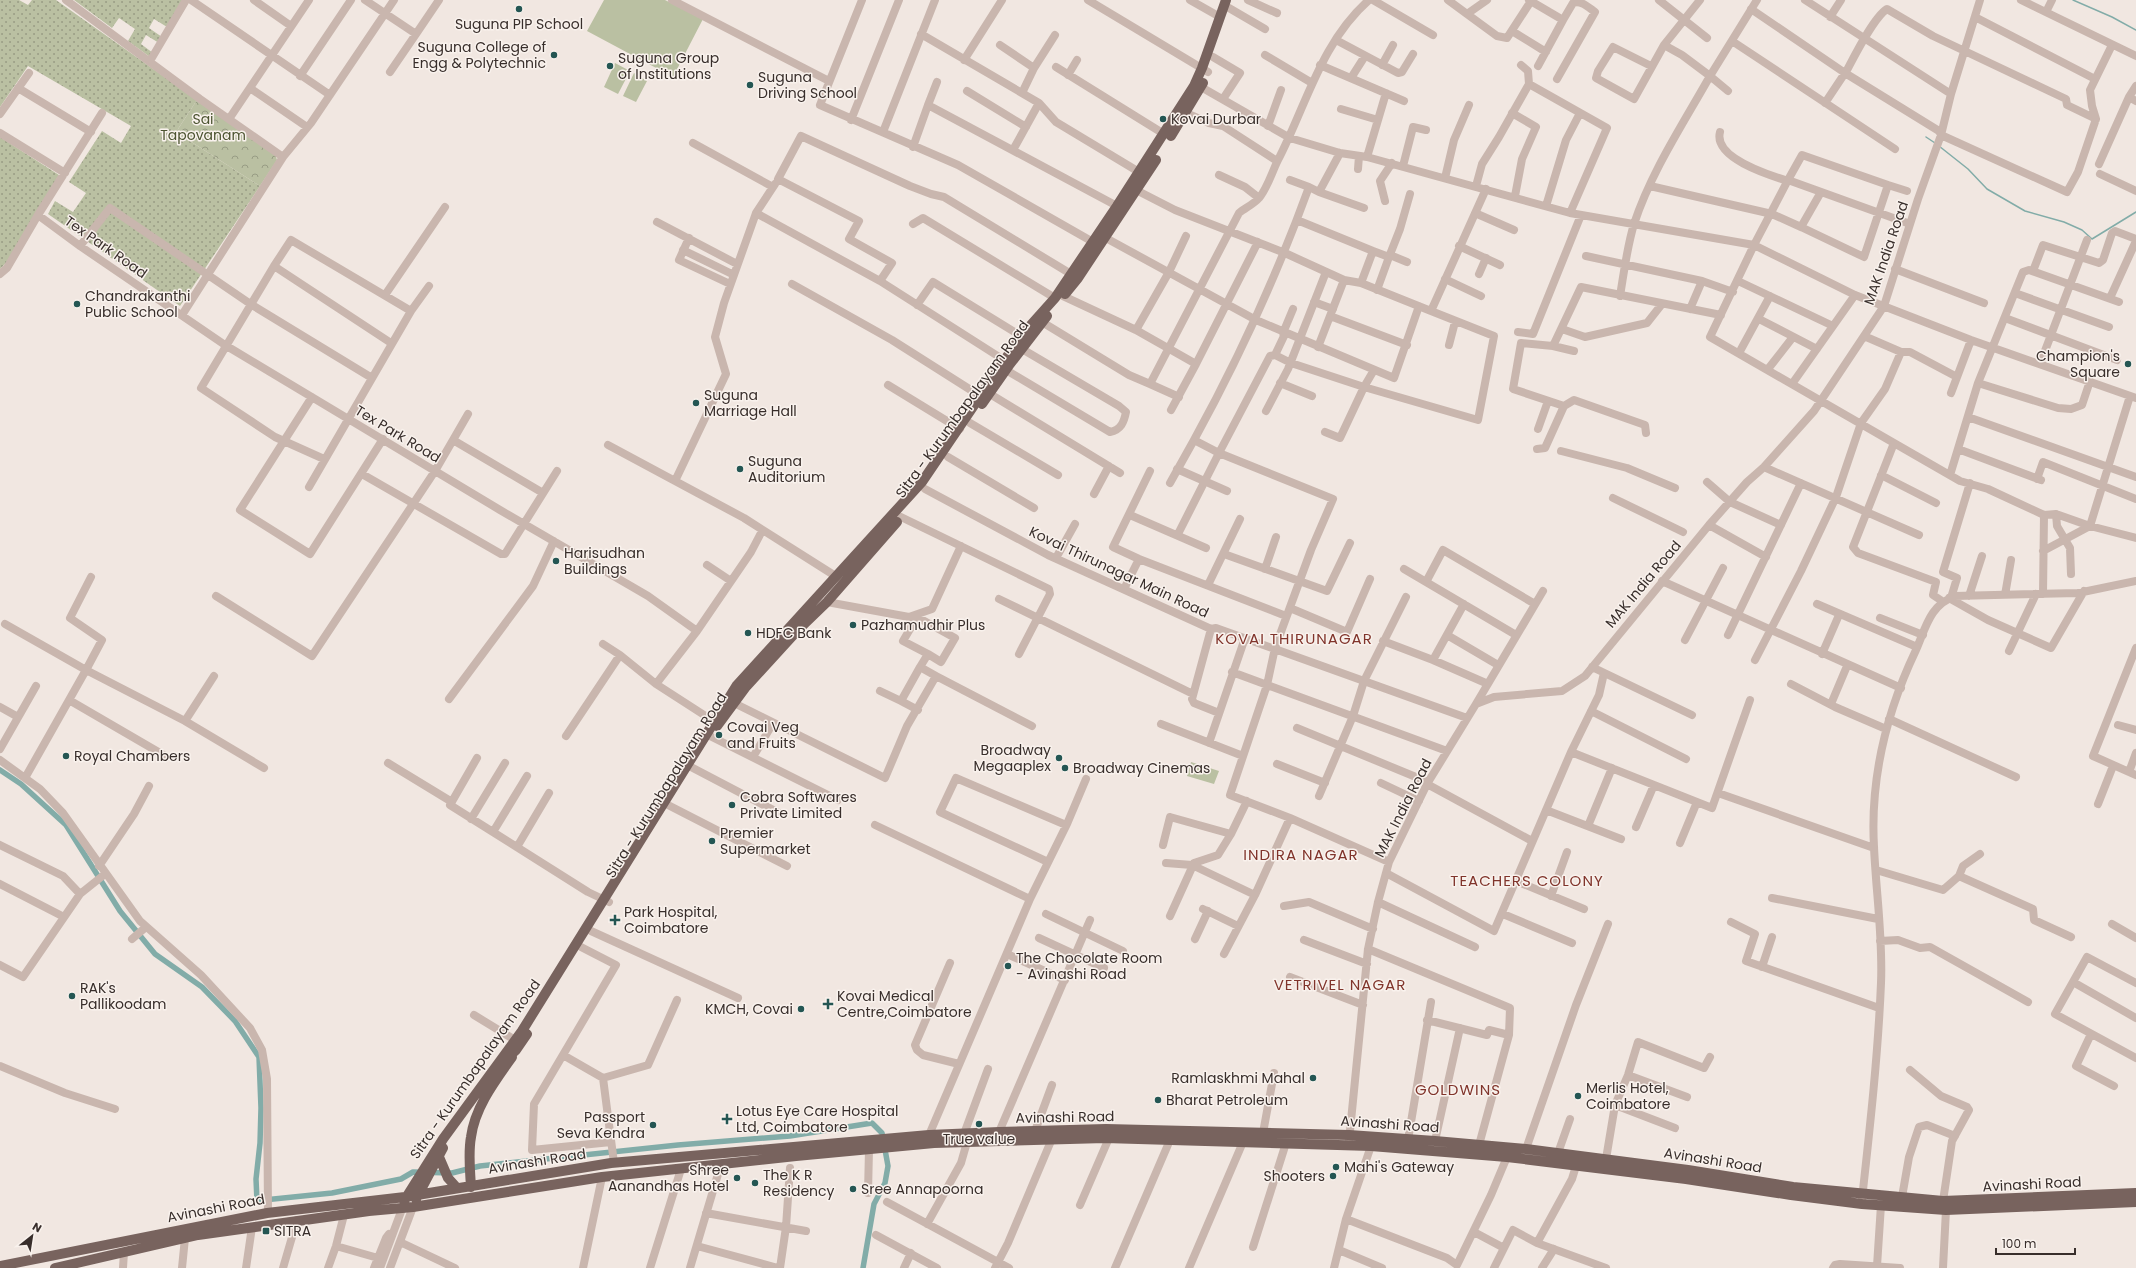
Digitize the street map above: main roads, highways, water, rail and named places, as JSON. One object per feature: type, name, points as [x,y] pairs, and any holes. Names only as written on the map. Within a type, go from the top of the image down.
[{"type":"main road","points":[[1005,365],[1021,336],[1059,297],[1071,274],[1205,70],[1220,17],[1229,3]]},
{"type":"main road","name":"Sitra - Kurumbapalayam Road","points":[[413,1207],[418,1195],[425,1165],[515,1045],[716,723],[745,688],[798,630],[827,602],[925,489],[970,423],[1005,365],[1022,349],[1059,297],[1078,278],[1186,113],[1201,87],[1205,70],[1213,57],[1229,3]]},
{"type":"main road","points":[[716,723],[736,685],[837,577],[922,482],[985,397]]},
{"type":"main road","name":"Sitra - Kurumbapalayam Road","points":[[402,1209],[406,1197],[438,1159],[449,1135],[515,1045],[581,947],[591,931],[606,900],[668,805],[710,736],[716,723]]},
{"type":"main road","points":[[471,1184],[471,1136],[475,1118],[515,1045]]},
{"type":"main road","name":"Avinashi Road","points":[[55,1268],[185,1238],[297,1220],[402,1209],[607,1176],[681,1169],[897,1143],[966,1138],[1000,1132],[1106,1129],[1263,1133],[1349,1140],[1370,1146],[1507,1157],[1862,1199],[1902,1197],[1944,1206],[2136,1193]]},
{"type":"main road","name":"Avinashi Road","points":[[897,1143],[929,1135],[1051,1141],[1109,1138],[1286,1143],[1349,1140],[1435,1141],[1526,1149],[1606,1159],[1793,1187],[1862,1199],[1881,1205],[1944,1206],[2136,1202]]},
{"type":"main road","name":"Avinashi Road","points":[[0,1266],[268,1208],[406,1197],[471,1184],[613,1163],[854,1141],[874,1146]]},
{"type":"main road","points":[[438,1159],[446,1174],[457,1188]]},
{"type":"main road","points":[[607,1176],[613,1163]]},
{"type":"waterway","points":[[2073,0],[2112,17],[2136,30]]},
{"type":"waterway","points":[[1926,137],[1935,143]]},
{"type":"waterway","points":[[1939,146],[1968,169],[1987,189],[2025,211],[2064,222],[2082,230],[2092,239],[2136,212]]},
{"type":"waterway","points":[[0,770],[21,784],[66,825],[120,911],[155,954],[202,987],[235,1021],[259,1057],[261,1108],[260,1143],[256,1179],[257,1201]]},
{"type":"waterway","points":[[254,1201],[332,1193],[401,1179],[413,1172],[452,1173],[480,1166],[678,1145],[790,1136],[872,1123],[882,1133],[888,1166],[885,1183],[874,1204],[863,1268]]},
{"type":"place","name":"Suguna PIP School","points":[[519,9]]},
{"type":"place","name":"Suguna College of Engg & Polytechnic","points":[[554,55]]},
{"type":"place","name":"Suguna Group of Institutions","points":[[610,66]]},
{"type":"place","name":"Suguna Driving School","points":[[750,85]]},
{"type":"place","name":"Kovai Durbar","points":[[1163,119]]},
{"type":"place","name":"Chandrakanthi Public School","points":[[77,304]]},
{"type":"place","name":"Champion's Square","points":[[2128,364]]},
{"type":"place","name":"Suguna Marriage Hall","points":[[696,403]]},
{"type":"place","name":"Suguna Auditorium","points":[[740,469]]},
{"type":"place","name":"Harisudhan Buildings","points":[[556,561]]},
{"type":"place","name":"Pazhamudhir Plus","points":[[853,625]]},
{"type":"place","name":"HDFC Bank","points":[[748,633]]},
{"type":"place","name":"Covai Veg and Fruits","points":[[719,735]]},
{"type":"place","name":"Royal Chambers","points":[[66,756]]},
{"type":"place","name":"Broadway Megaaplex","points":[[1059,758]]},
{"type":"place","name":"Broadway Cinemas","points":[[1065,768]]},
{"type":"place","name":"Cobra Softwares Private Limited","points":[[732,805]]},
{"type":"place","name":"Premier Supermarket","points":[[712,841]]},
{"type":"place","name":"Park Hospital, Coimbatore","points":[[615,920]]},
{"type":"place","name":"The Chocolate Room - Avinashi Road","points":[[1008,966]]},
{"type":"place","name":"RAK's Pallikoodam","points":[[72,996]]},
{"type":"place","name":"Kovai Medical Centre,Coimbatore","points":[[828,1004]]},
{"type":"place","name":"KMCH, Covai","points":[[801,1009]]},
{"type":"place","name":"Ramlaskhmi Mahal","points":[[1313,1078]]},
{"type":"place","name":"Merlis Hotel, Coimbatore","points":[[1578,1096]]},
{"type":"place","name":"Bharat Petroleum","points":[[1158,1100]]},
{"type":"place","name":"Lotus Eye Care Hospital Ltd, Coimbatore","points":[[727,1119]]},
{"type":"place","name":"True value","points":[[979,1124]]},
{"type":"place","name":"Passport Seva Kendra","points":[[653,1125]]},
{"type":"place","name":"Mahi's Gateway","points":[[1336,1167]]},
{"type":"place","name":"Shooters","points":[[1333,1176]]},
{"type":"place","name":"Shree Aanandhas Hotel","points":[[737,1178]]},
{"type":"place","name":"The K R Residency","points":[[755,1183]]},
{"type":"place","name":"Sree Annapoorna","points":[[853,1189]]},
{"type":"place","name":"SITRA","points":[[266,1231]]},
{"type":"district","name":"KOVAI THIRUNAGAR","points":[[1294,639]]},
{"type":"district","name":"INDIRA NAGAR","points":[[1301,855]]},
{"type":"district","name":"TEACHERS COLONY","points":[[1527,881]]},
{"type":"district","name":"VETRIVEL NAGAR","points":[[1340,985]]},
{"type":"district","name":"GOLDWINS","points":[[1458,1090]]},
{"type":"park label","name":"Sai Tapovanam","points":[[203,128]]}]
